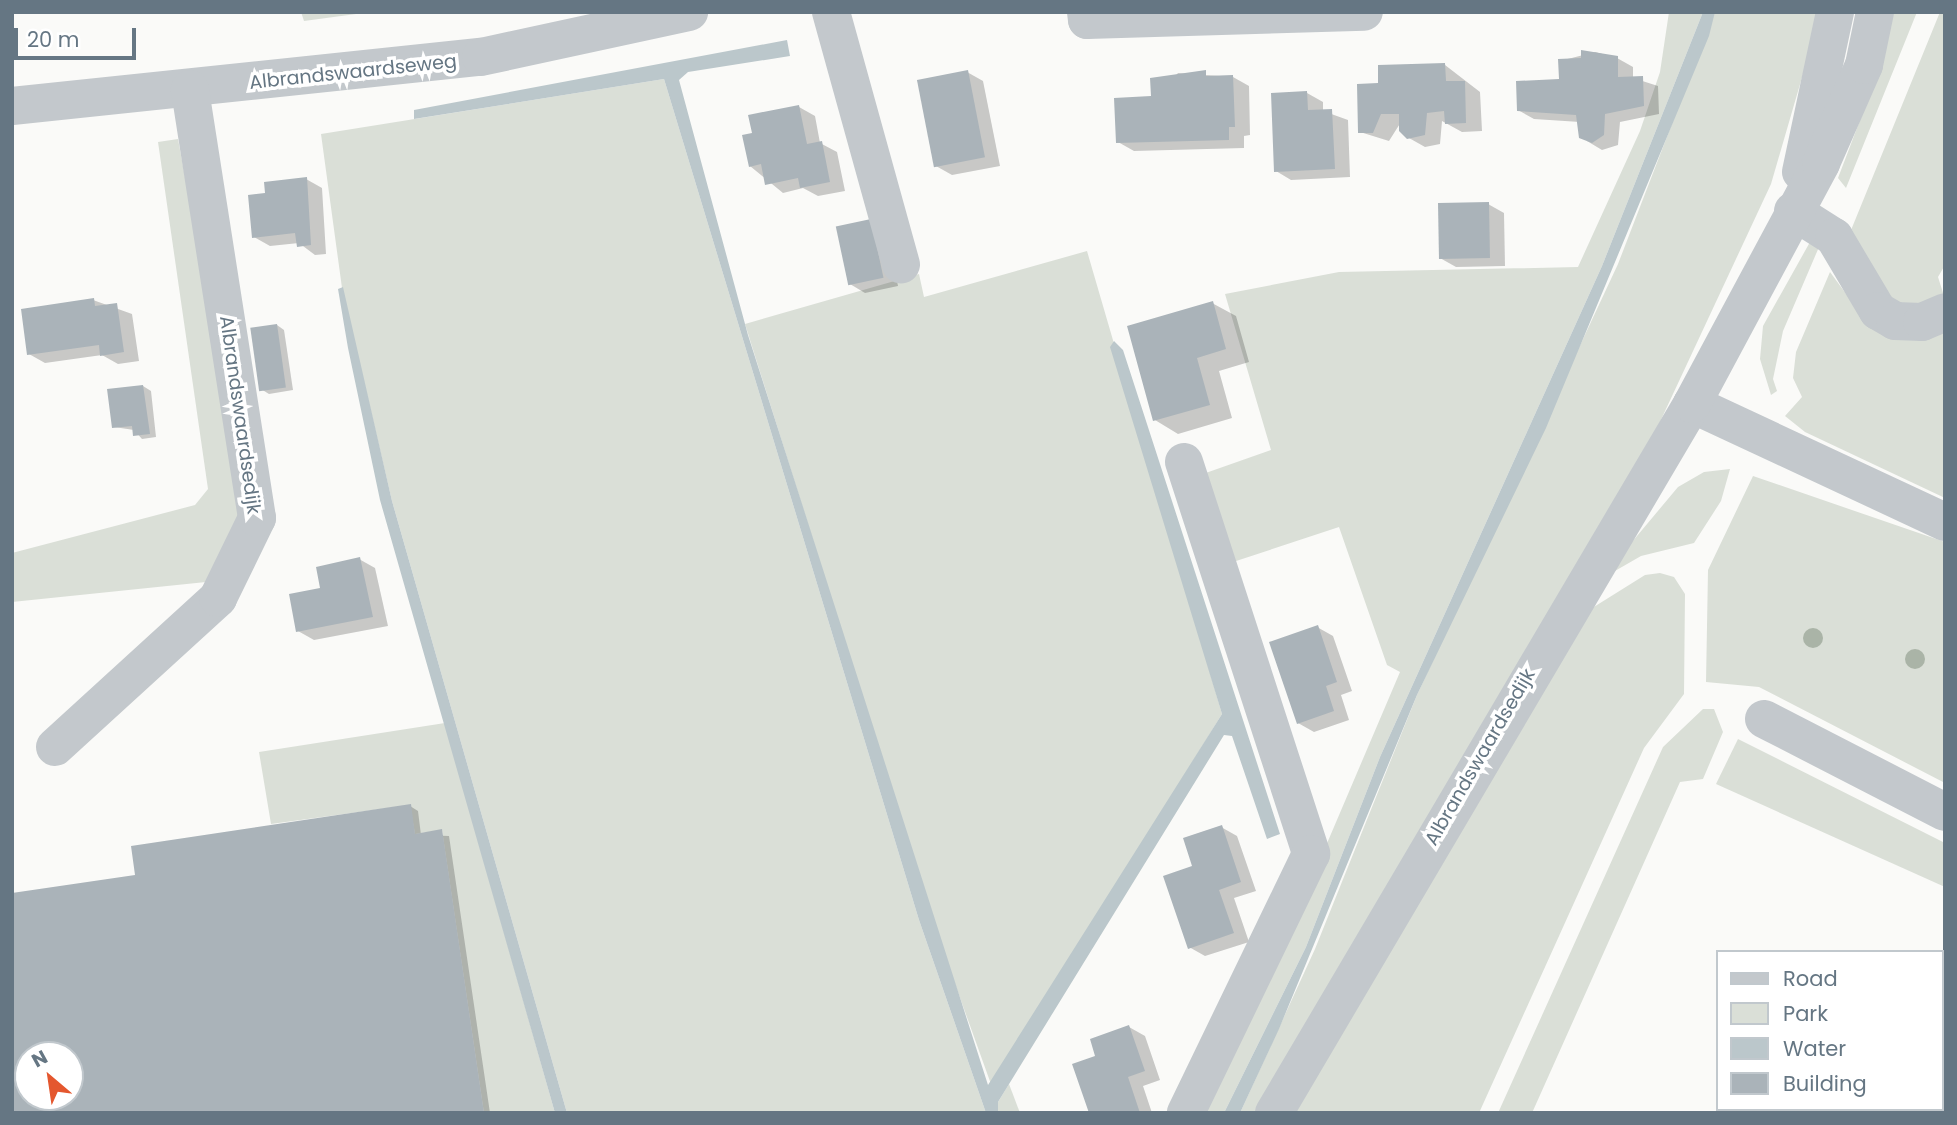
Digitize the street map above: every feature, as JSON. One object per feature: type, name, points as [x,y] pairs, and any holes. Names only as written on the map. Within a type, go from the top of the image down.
[{"type":"street","name":"Albrandswaardseweg","points":[[12,106],[481,57],[689,12]]},
{"type":"street","points":[[831,12],[901,264]]},
{"type":"street","points":[[1086,12],[1087,20],[1364,12]]},
{"type":"street","name":"Albrandswaardsedijk","points":[[1793,211],[1835,12]]},
{"type":"street","name":"Albrandswaardsedijk","points":[[1274,1113],[1692,404],[1793,211],[1864,65],[1875,12]]},
{"type":"street","name":"Albrandswaardsedijk","points":[[55,747],[218,598],[257,518],[190,89]]},
{"type":"street","points":[[1793,211],[1834,237],[1878,311],[1895,321],[1922,322],[1945,312]]},
{"type":"street","points":[[1692,404],[1945,522]]},
{"type":"street","points":[[1184,461],[1311,854],[1186,1113]]},
{"type":"street","points":[[1764,719],[1945,812]]},
{"type":"green space","points":[[301,12],[371,12],[304,21]]},
{"type":"green space","points":[[1669,12],[1703,12],[1602,266],[1380,757],[1306,947],[1224,1113],[1200,1113],[1302,902],[1400,672],[1387,665],[1339,527],[1230,563],[1200,475],[1271,450],[1225,294],[1339,272],[1578,267],[1640,131],[1660,72]]},
{"type":"green space","points":[[1715,12],[1821,12],[1771,184],[1659,424],[1259,1113],[1240,1113],[1315,949],[1417,695],[1618,264]]},
{"type":"green space","points":[[1884,12],[1917,12],[1846,188],[1838,178],[1873,86]]},
{"type":"green space","points":[[1940,12],[1945,12],[1945,265],[1938,277],[1945,299],[1899,312],[1849,235]]},
{"type":"green space","points":[[664,79],[919,920],[986,1113],[567,1113],[392,501],[342,288],[321,134]]},
{"type":"green space","points":[[178,139],[245,504],[206,582],[12,602],[12,553],[195,505],[208,489],[158,142]]},
{"type":"green space","points":[[1810,242],[1819,247],[1783,331],[1773,379],[1777,391],[1771,395],[1760,359],[1763,326]]},
{"type":"green space","points":[[1087,251],[1222,714],[992,1087],[935,928],[745,324],[919,274],[924,297]]},
{"type":"green space","points":[[1830,272],[1866,321],[1945,326],[1945,498],[1805,432],[1785,416],[1802,397],[1793,378],[1796,352]]},
{"type":"green space","points":[[1730,469],[1721,501],[1694,543],[1641,556],[1601,579],[1678,487],[1704,472]]},
{"type":"green space","points":[[1753,476],[1945,542],[1945,783],[1759,687],[1706,682],[1708,570]]},
{"type":"green space","points":[[1660,573],[1674,577],[1685,594],[1684,694],[1644,748],[1479,1113],[1295,1113],[1581,615],[1645,575]]},
{"type":"green space","points":[[1703,709],[1714,709],[1723,732],[1703,779],[1680,782],[1532,1113],[1498,1113],[1663,747]]},
{"type":"green space","points":[[445,723],[555,1113],[484,1113],[442,830],[415,834],[410,805],[271,824],[259,752]]},
{"type":"green space","points":[[1738,739],[1945,843],[1945,887],[1716,784]]},
{"type":"green space","points":[[1009,1084],[1020,1113],[998,1113],[998,1102]]},
{"type":"water","points":[[1703,12],[1715,12],[1709,36],[1546,428],[1417,695],[1279,1029],[1240,1113],[1224,1113],[1306,947],[1380,757],[1602,266]]},
{"type":"water","points":[[787,40],[790,56],[688,72],[679,80],[748,335],[988,1085],[1222,714],[1110,347],[1114,341],[1123,350],[1280,834],[1267,839],[1232,736],[1224,735],[998,1102],[998,1113],[986,1113],[919,920],[664,79],[414,119],[414,110]]},
{"type":"water","points":[[343,287],[392,501],[567,1113],[555,1113],[380,500],[348,348],[338,289]]},
{"type":"building","points":[[1581,50],[1618,56],[1618,77],[1643,76],[1644,106],[1605,114],[1604,135],[1592,143],[1579,138],[1576,115],[1517,111],[1516,81],[1559,79],[1558,59],[1581,58]]},
{"type":"building","points":[[1445,63],[1446,81],[1465,81],[1466,123],[1445,124],[1444,111],[1427,113],[1425,135],[1407,139],[1399,131],[1399,114],[1381,114],[1373,133],[1358,133],[1357,84],[1378,83],[1378,65]]},
{"type":"building","points":[[968,70],[985,157],[934,167],[917,80]]},
{"type":"building","points":[[1206,70],[1206,76],[1233,75],[1235,127],[1229,127],[1229,140],[1116,143],[1114,98],[1151,96],[1150,78]]},
{"type":"building","points":[[1307,91],[1308,110],[1332,109],[1335,169],[1274,172],[1271,93]]},
{"type":"building","points":[[799,105],[807,144],[822,141],[830,182],[800,188],[798,178],[765,185],[761,164],[749,167],[742,135],[752,133],[748,115]]},
{"type":"building","points":[[307,177],[311,245],[297,247],[295,233],[252,238],[248,195],[265,193],[264,182]]},
{"type":"building","points":[[1489,202],[1490,258],[1439,259],[1438,203]]},
{"type":"building","points":[[871,219],[883,278],[848,285],[836,226]]},
{"type":"building","points":[[94,298],[95,306],[117,303],[124,352],[100,356],[99,345],[27,355],[21,309]]},
{"type":"building","points":[[1213,301],[1226,349],[1197,358],[1210,405],[1153,421],[1127,326]]},
{"type":"building","points":[[277,324],[286,387],[259,391],[250,328]]},
{"type":"building","points":[[143,385],[150,434],[133,436],[132,426],[112,428],[107,389]]},
{"type":"building","points":[[360,557],[373,617],[296,632],[289,594],[320,588],[316,567]]},
{"type":"building","points":[[1318,625],[1337,682],[1326,686],[1334,711],[1297,724],[1269,642]]},
{"type":"building","points":[[411,804],[415,834],[442,829],[484,1113],[12,1113],[12,893],[135,875],[131,846]]},
{"type":"building","points":[[1222,825],[1241,882],[1219,890],[1234,933],[1188,949],[1163,876],[1192,866],[1183,838]]},
{"type":"building","points":[[1129,1025],[1145,1071],[1128,1077],[1140,1113],[1089,1113],[1072,1064],[1095,1056],[1090,1039]]}]
